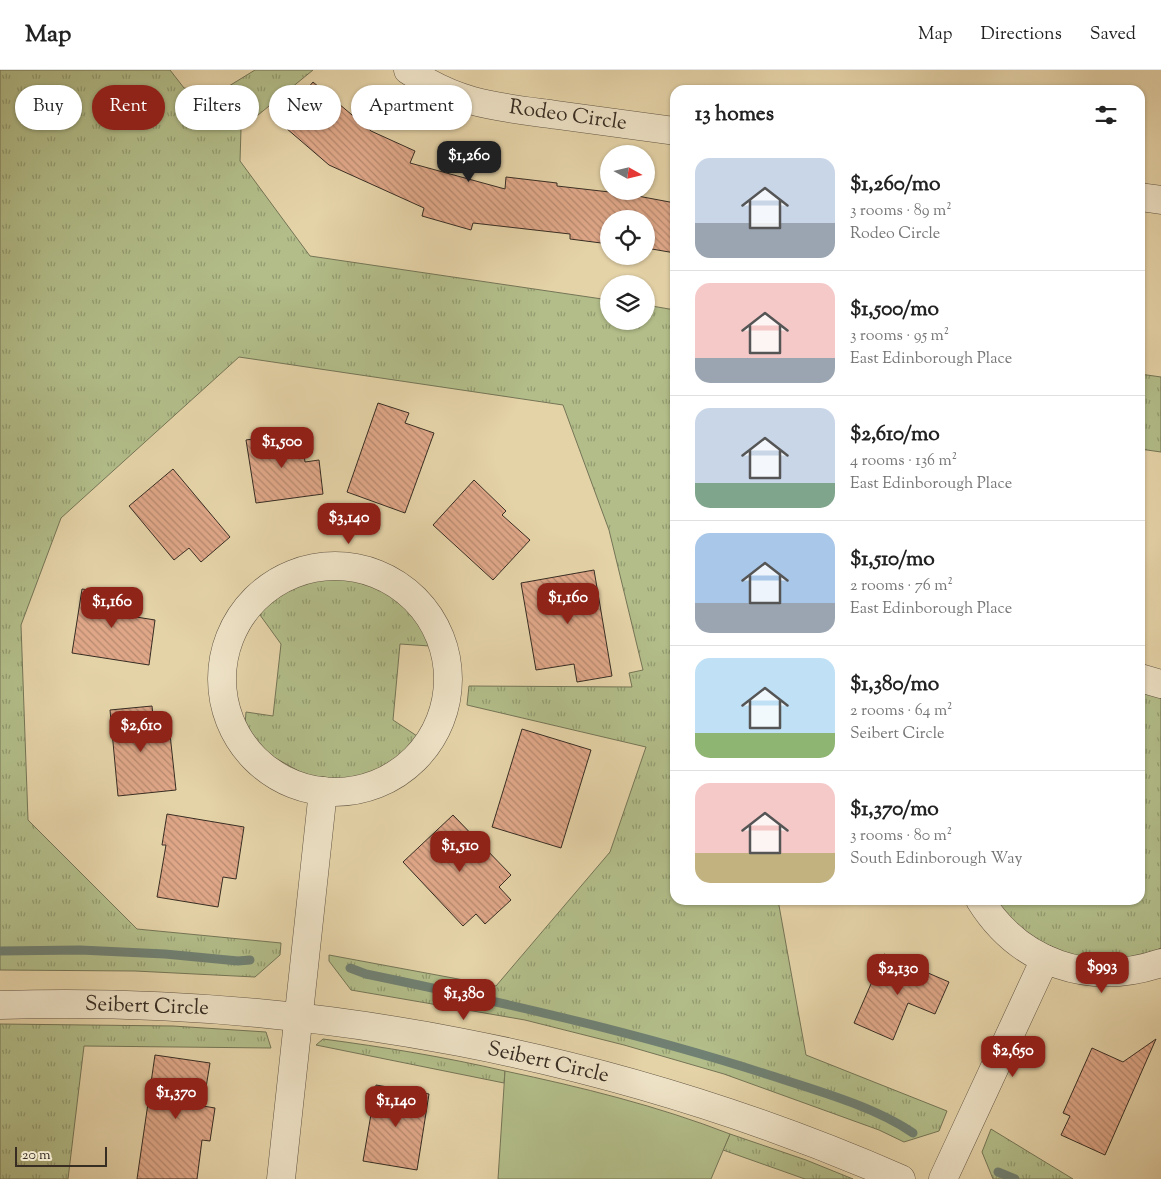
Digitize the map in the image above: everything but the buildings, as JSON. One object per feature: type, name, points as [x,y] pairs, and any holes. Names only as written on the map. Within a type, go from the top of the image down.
[{"type":"street","name":"Rodeo Circle","points":[[408,70],[447,93],[483,104],[670,130]]},
{"type":"street","points":[[1145,198],[1161,200]]},
{"type":"street","points":[[320,566],[354,567],[370,571],[400,586],[412,596],[433,622],[445,653],[448,686],[446,702],[434,734],[414,760],[401,771],[387,780],[356,790],[323,791],[290,783],[274,774],[249,752],[239,738],[226,706],[223,689],[224,663],[230,638],[237,623],[253,602],[272,585],[303,570],[320,566]]},
{"type":"street","points":[[1145,679],[1161,684]]},
{"type":"street","points":[[280,1179],[323,791]]},
{"type":"street","points":[[983,905],[1006,933],[1028,950],[1061,966],[1095,972],[1129,971],[1161,963]]},
{"type":"street","points":[[943,1179],[1045,959]]},
{"type":"street","name":"Seibert Circle","points":[[0,1005],[164,1006],[299,1018],[440,1038],[529,1056],[618,1079],[745,1118],[831,1150],[901,1179]]},
{"type":"green space","points":[[0,70],[170,70],[182,85],[175,85],[175,130],[241,130],[240,161],[310,256],[600,299],[600,330],[655,330],[655,307],[670,309],[670,905],[779,905],[806,1055],[947,1111],[939,1131],[904,1142],[879,1130],[724,1074],[624,1045],[525,1020],[351,990],[329,961],[329,955],[496,986],[610,852],[646,747],[467,705],[469,686],[632,687],[629,673],[643,670],[609,530],[563,405],[239,357],[61,518],[21,625],[28,820],[137,929],[281,943],[280,955],[255,977],[135,971],[0,970]]},
{"type":"green space","points":[[255,70],[313,70],[295,85],[269,85],[269,106],[259,114],[259,85],[231,85]]},
{"type":"green space","points":[[1145,375],[1161,377],[1161,452],[1145,450]]},
{"type":"green space","points":[[332,578],[373,583],[386,588],[415,612],[426,627],[430,643],[430,646],[400,644],[393,720],[420,738],[408,754],[390,768],[361,778],[337,782],[313,779],[268,754],[253,739],[245,725],[246,712],[273,716],[281,644],[260,615],[262,608],[295,588],[322,579]]},
{"type":"green space","points":[[1145,693],[1161,698],[1161,948],[1142,956],[1126,959],[1097,960],[1082,958],[1053,951],[1040,945],[1014,924],[998,905],[1145,905]]},
{"type":"green space","points":[[0,1024],[173,1026],[266,1032],[271,1048],[84,1046],[68,1179],[0,1179]]},
{"type":"green space","points":[[323,1039],[460,1061],[505,1071],[504,1083],[316,1045]]},
{"type":"green space","points":[[505,1071],[619,1098],[730,1134],[711,1179],[498,1179]]},
{"type":"green space","points":[[991,1129],[1073,1179],[993,1179],[982,1152]]},
{"type":"green space","points":[[730,1134],[806,1160],[853,1179],[805,1179],[723,1150]]},
{"type":"waterway","points":[[0,951],[80,950],[165,954],[238,961],[250,960]]},
{"type":"waterway","points":[[350,968],[366,974],[617,1031],[717,1059],[861,1106],[880,1114],[913,1133]]},
{"type":"waterway","points":[[998,1172],[1015,1179]]}]
